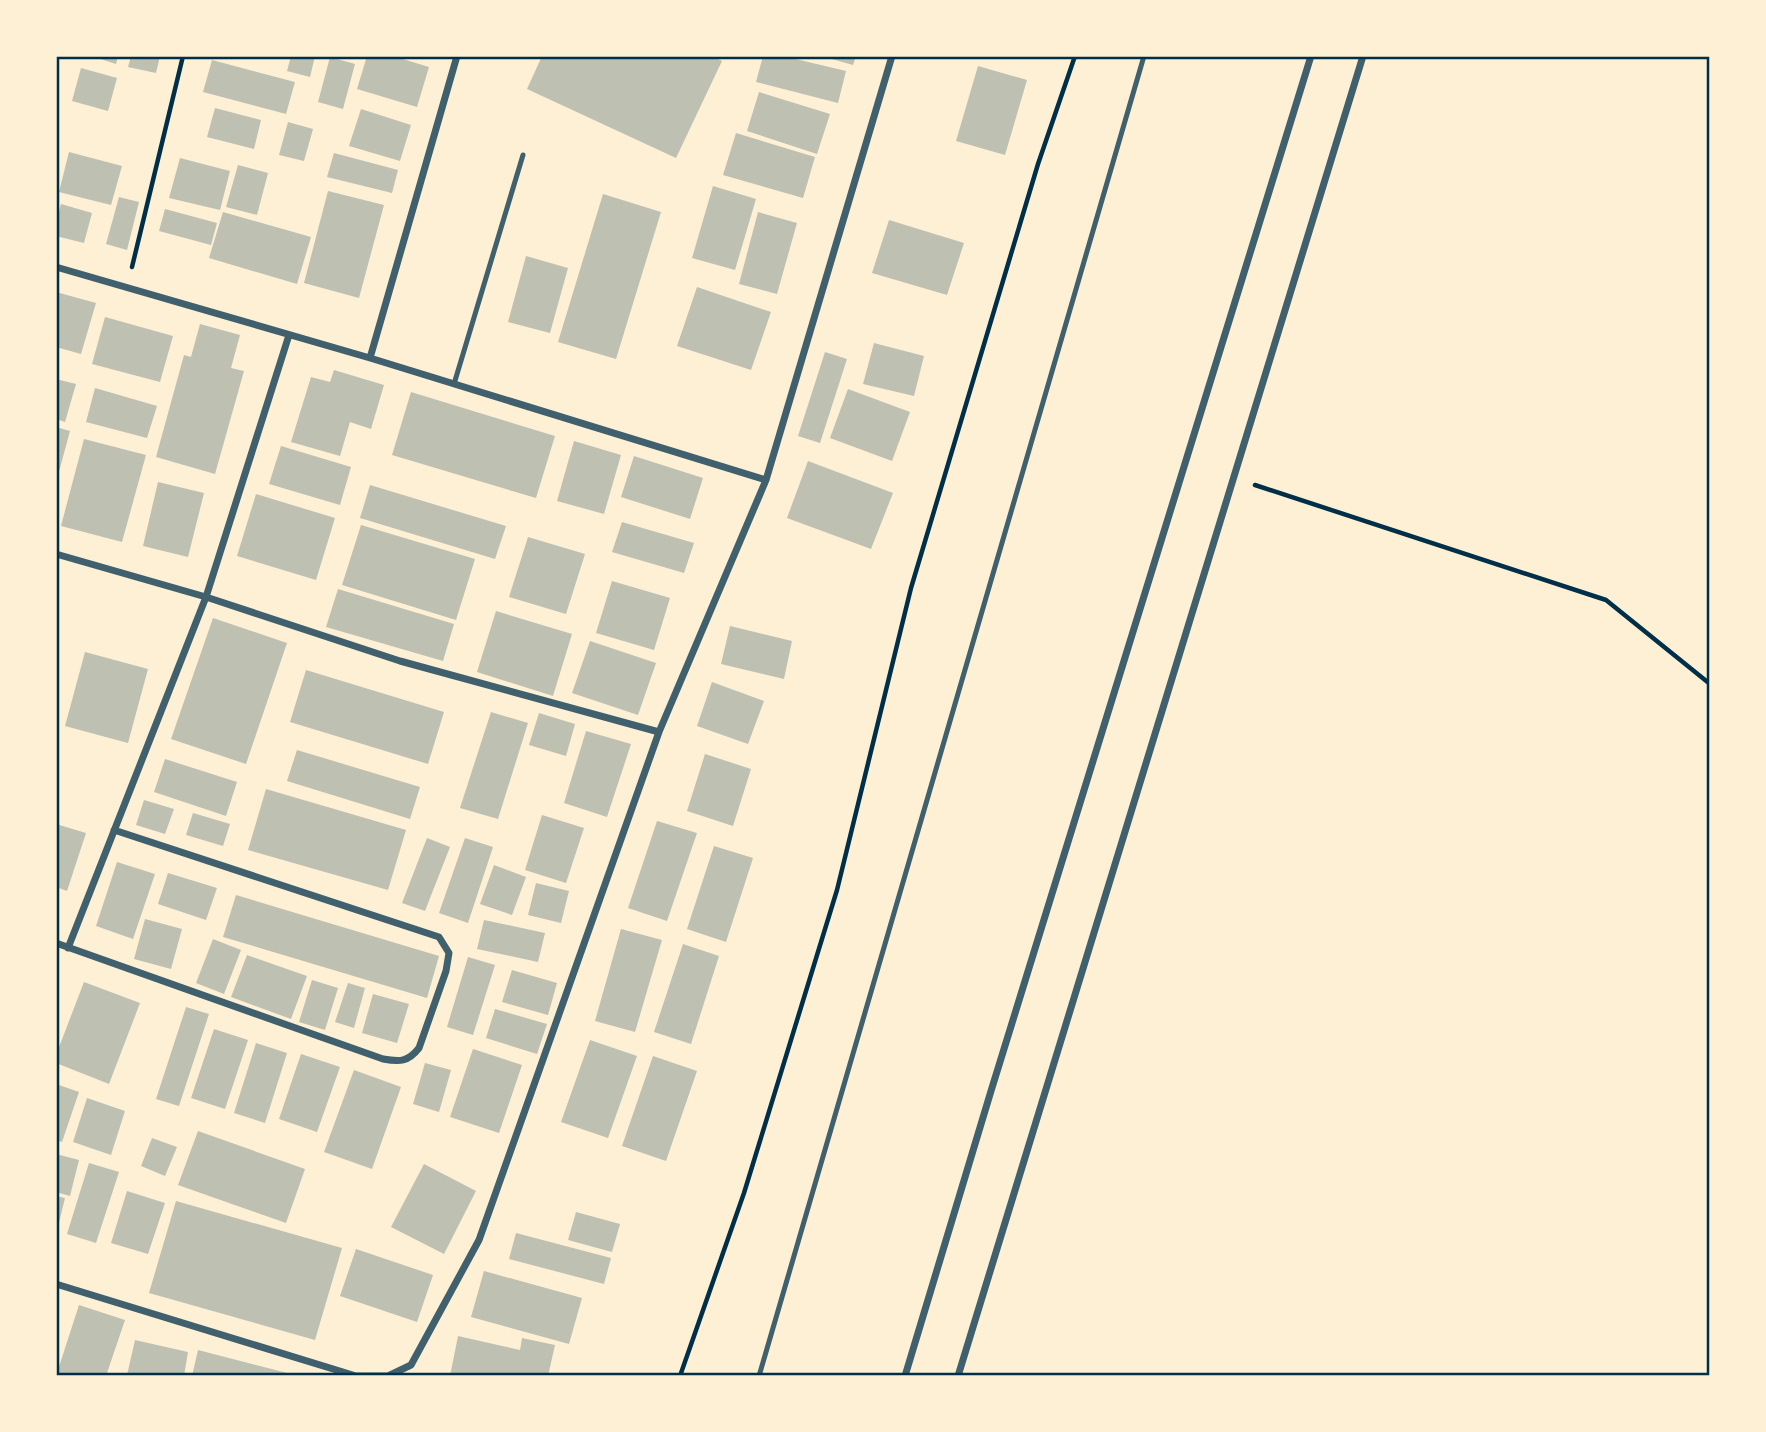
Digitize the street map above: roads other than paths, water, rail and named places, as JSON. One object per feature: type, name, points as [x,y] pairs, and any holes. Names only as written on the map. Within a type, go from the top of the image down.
[{"type":"street","points":[[370,358],[457,56]]},
{"type":"street","points":[[56,1284],[356,1376],[388,1376],[411,1364],[479,1240],[659,732],[766,480],[892,56]]},
{"type":"street","points":[[905,1376],[990,1091],[1311,56]]},
{"type":"street","points":[[958,1376],[1363,56]]},
{"type":"street","points":[[56,267],[370,358],[766,480]]},
{"type":"street","points":[[68,948],[206,597],[289,335]]},
{"type":"street","points":[[56,554],[206,597],[400,661],[659,732]]},
{"type":"street","points":[[56,943],[383,1059],[398,1062],[412,1056],[419,1048],[446,971],[449,953],[439,937],[114,830]]},
{"type":"lane","points":[[758,1376],[1144,56]]},
{"type":"lane","points":[[454,384],[523,155]]}]
